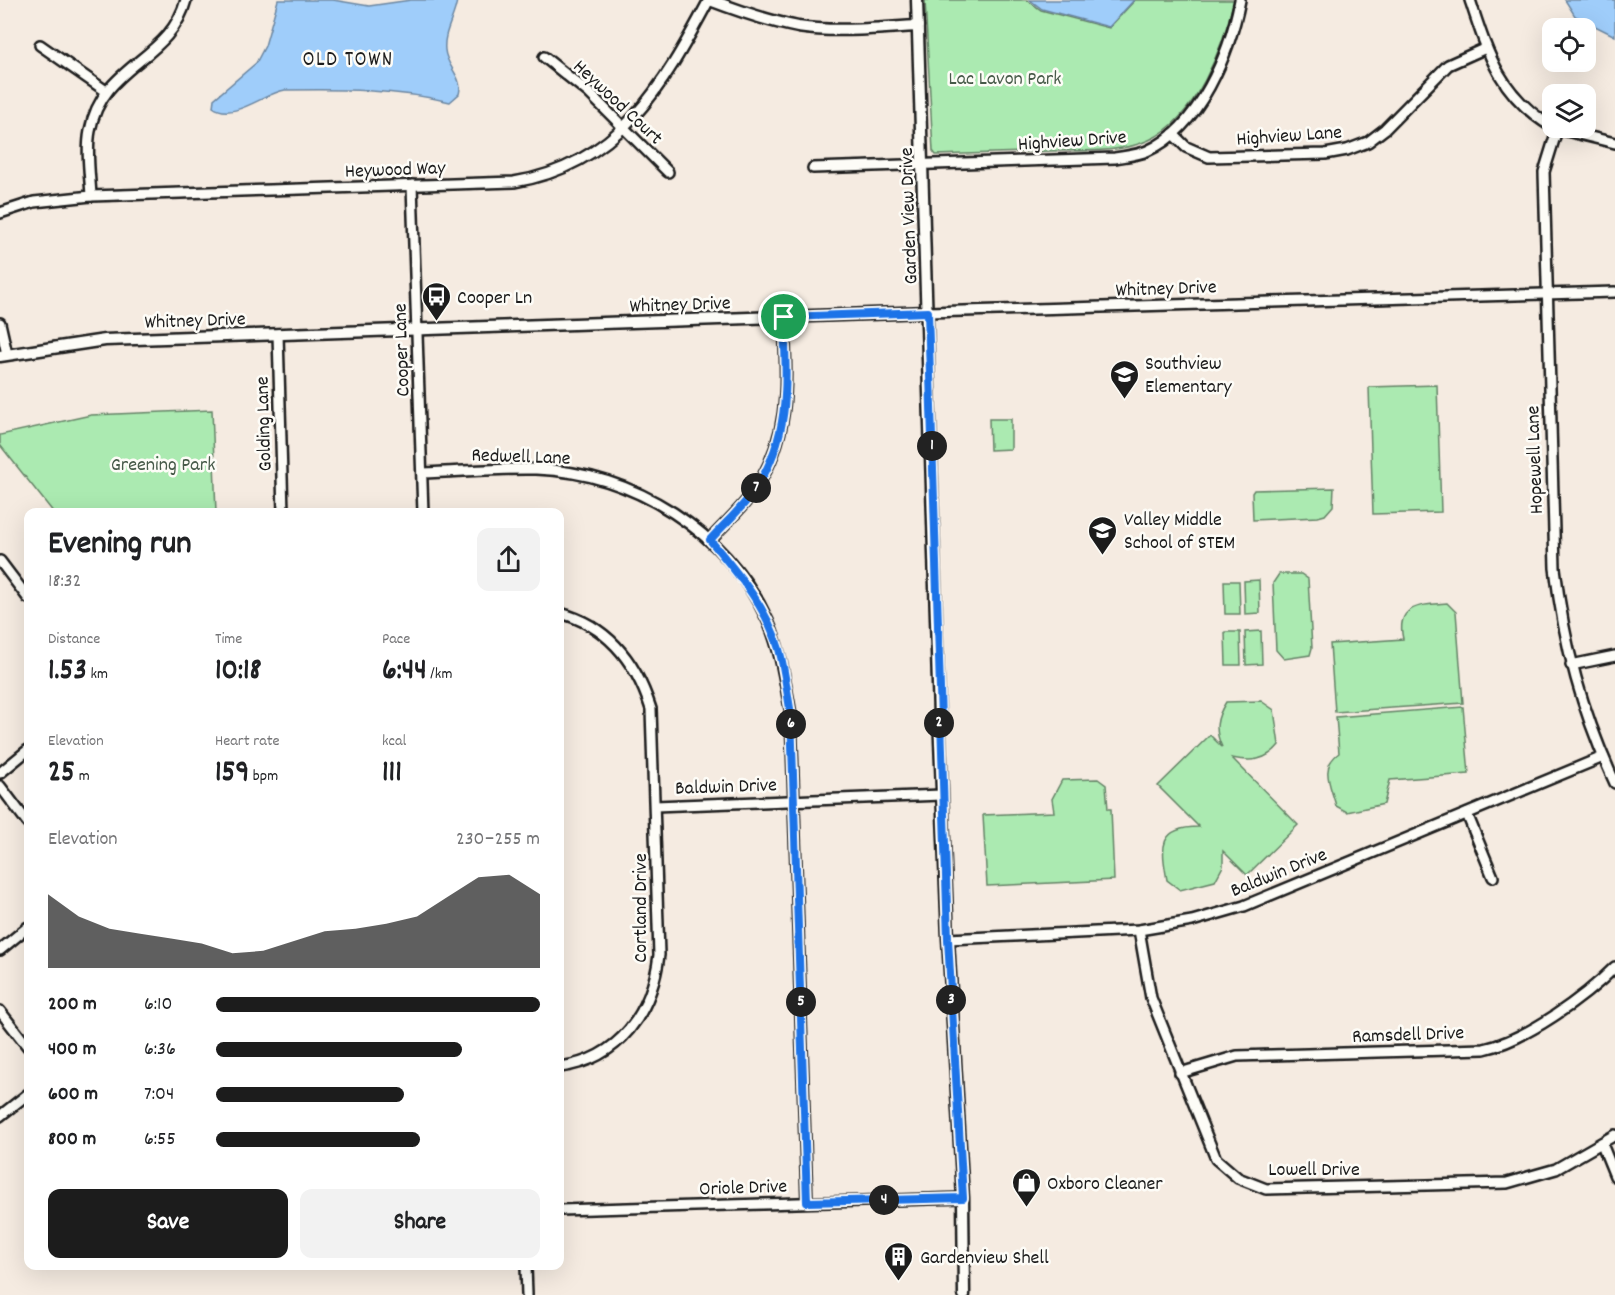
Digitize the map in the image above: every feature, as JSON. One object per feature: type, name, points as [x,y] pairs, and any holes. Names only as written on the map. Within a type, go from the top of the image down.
[{"type":"street","points":[[91,196],[90,131],[106,91],[123,73],[164,43],[181,19],[186,0]]},
{"type":"street","points":[[710,0],[751,16],[800,27],[835,29],[918,26]]},
{"type":"street","name":"Heywood Way","points":[[0,213],[34,202],[91,196],[514,182],[541,178],[581,162],[623,128],[674,67],[710,0]]},
{"type":"street","name":"Garden View Drive","points":[[917,0],[942,795],[963,1198],[964,1295]]},
{"type":"street","name":"Highview Drive","points":[[813,168],[1115,158],[1147,151],[1173,134],[1195,110],[1222,62],[1235,28],[1240,0]]},
{"type":"street","points":[[1470,0],[1486,48],[1498,74],[1513,96],[1542,120]]},
{"type":"street","points":[[40,45],[106,91]]},
{"type":"street","name":"Highview Lane","points":[[1173,134],[1185,147],[1209,157],[1324,154],[1347,150],[1368,142],[1385,129],[1448,65],[1486,48]]},
{"type":"street","name":"Heywood Court","points":[[544,57],[589,93],[668,172]]},
{"type":"street","name":"Hopewell Lane","points":[[1552,138],[1544,172],[1555,568],[1561,621],[1571,666],[1603,757],[1615,783]]},
{"type":"street","points":[[1595,138],[1615,143]]},
{"type":"street","name":"Cooper Lane","points":[[412,185],[423,508]]},
{"type":"street","name":"Whitney Drive","points":[[4,355],[105,340],[928,312],[1615,292]]},
{"type":"street","points":[[710,540],[756,489],[779,444],[787,399],[784,317]]},
{"type":"street","points":[[0,323],[4,355]]},
{"type":"street","name":"Golding Lane","points":[[278,334],[283,508]]},
{"type":"street","name":"Redwell Lane","points":[[422,473],[537,470],[591,476],[625,487],[654,500],[685,519],[710,540],[750,588],[768,620],[779,650],[791,714],[807,1202]]},
{"type":"street","points":[[0,561],[24,593]]},
{"type":"street","name":"Cortland Drive","points":[[564,614],[577,618],[604,633],[628,658],[642,681],[651,709],[660,955],[647,1004],[625,1035],[597,1056],[564,1066]]},
{"type":"street","points":[[1571,666],[1615,656]]},
{"type":"street","points":[[0,773],[24,753]]},
{"type":"street","name":"Baldwin Drive","points":[[948,939],[1139,930],[1192,921],[1244,906],[1603,757]]},
{"type":"street","points":[[0,786],[24,818]]},
{"type":"street","name":"Baldwin Drive","points":[[655,806],[942,795]]},
{"type":"street","points":[[1467,814],[1493,877]]},
{"type":"street","points":[[0,950],[24,930]]},
{"type":"street","name":"Lowell Drive","points":[[1139,930],[1151,998],[1180,1073],[1216,1159],[1238,1178],[1266,1189],[1507,1183],[1556,1169],[1615,1135]]},
{"type":"street","name":"Ramsdell Drive","points":[[1180,1073],[1237,1056],[1484,1049],[1502,1045],[1557,1012],[1615,967]]},
{"type":"street","points":[[0,1011],[24,1042]]},
{"type":"street","points":[[0,1116],[24,1097]]},
{"type":"street","points":[[1602,1144],[1615,1176]]},
{"type":"street","name":"Oriole Drive","points":[[564,1210],[963,1198]]},
{"type":"street","points":[[526,1270],[527,1295]]},
{"type":"green space","name":"Lac Lavon Park","points":[[925,0],[1027,0],[1041,10],[1109,28],[1135,0],[1234,0],[1215,59],[1194,99],[1166,130],[1149,140],[1125,147],[1100,150],[936,155],[933,151]]},
{"type":"green space","points":[[1437,385],[1441,512],[1373,514],[1369,387]]},
{"type":"green space","name":"Greening Park","points":[[212,410],[216,508],[50,508],[0,445],[0,435],[91,415]]},
{"type":"green space","points":[[989,419],[1011,419],[1011,449],[990,450]]},
{"type":"green space","points":[[1334,488],[1333,506],[1325,515],[1253,520],[1252,493],[1254,490]]},
{"type":"green space","points":[[1279,574],[1301,574],[1308,579],[1312,648],[1310,655],[1284,659],[1276,650],[1273,583]]},
{"type":"green space","points":[[1259,580],[1260,613],[1245,614],[1244,581]]},
{"type":"green space","points":[[1224,581],[1239,581],[1240,614],[1225,614]]},
{"type":"green space","points":[[1447,603],[1456,612],[1463,703],[1335,712],[1330,644],[1403,639],[1403,619],[1407,613],[1420,606]]},
{"type":"green space","points":[[1261,631],[1262,664],[1246,665],[1245,632]]},
{"type":"green space","points":[[1225,632],[1240,632],[1241,665],[1226,665]]},
{"type":"green space","points":[[1261,701],[1274,710],[1279,745],[1269,754],[1258,759],[1232,758],[1298,825],[1247,875],[1223,851],[1223,866],[1215,881],[1180,890],[1167,880],[1164,858],[1165,841],[1176,831],[1199,827],[1158,786],[1210,735],[1222,747],[1217,724],[1226,702]]},
{"type":"green space","points":[[1463,707],[1469,774],[1390,780],[1384,804],[1347,812],[1336,806],[1329,784],[1328,771],[1329,764],[1339,753],[1336,717]]},
{"type":"green space","points":[[1098,779],[1106,785],[1108,809],[1111,809],[1114,880],[987,886],[983,815],[1054,812],[1052,799],[1062,780]]},
{"type":"water","points":[[278,0],[333,0],[369,6],[411,0],[457,0],[446,37],[445,50],[459,83],[459,94],[450,102],[389,92],[285,90],[239,109],[221,111],[213,107],[214,99],[256,63],[265,46]]},
{"type":"water","points":[[1030,0],[1134,0],[1109,27],[1042,9]]},
{"type":"water","points":[[1565,0],[1615,0],[1615,36],[1596,26],[1596,18],[1575,16]]},
{"type":"place","name":"Cooper Ln","points":[[436,322]]},
{"type":"place","name":"Southview Elementary","points":[[1124,400]]},
{"type":"place","name":"Valley Middle School of STEM","points":[[1103,556]]},
{"type":"place","name":"Oxboro Cleaner","points":[[1026,1208]]},
{"type":"place","name":"Gardenview Shell","points":[[899,1282]]},
{"type":"district","name":"OLD TOWN","points":[[348,58]]},
{"type":"route","points":[[928,312],[939,716],[948,939],[963,1198],[807,1202],[791,714],[779,650],[768,620],[750,588],[710,540],[756,489],[779,444],[787,399],[784,317],[928,312]]}]
